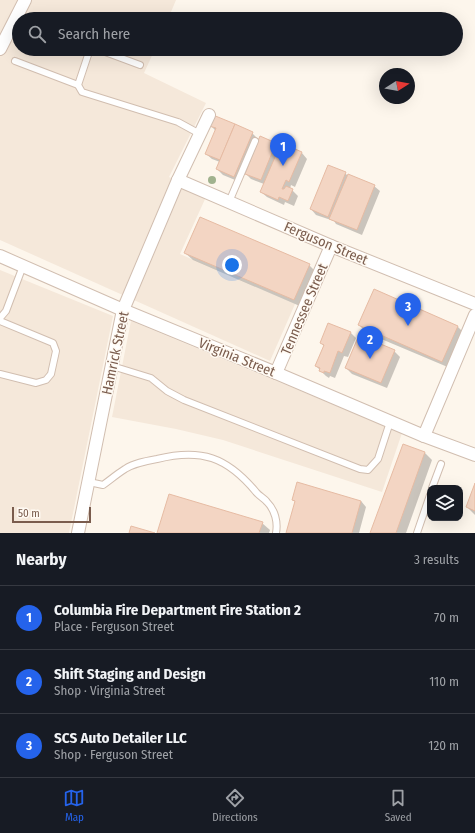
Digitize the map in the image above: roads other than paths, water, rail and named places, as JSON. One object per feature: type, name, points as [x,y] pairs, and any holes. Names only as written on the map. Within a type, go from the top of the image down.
[{"type":"street","points":[[20,12],[25,0]]},
{"type":"street","points":[[0,49],[12,27]]},
{"type":"street","name":"Hamrick Street","points":[[78,533],[123,310],[178,180],[209,115]]},
{"type":"street","name":"Ferguson Street","points":[[178,180],[331,246],[475,304]]},
{"type":"street","name":"Tennessee Street","points":[[276,373],[331,246]]},
{"type":"street","name":"Virginia Street","points":[[0,256],[123,310],[475,456]]},
{"type":"street","points":[[424,436],[475,315]]},
{"type":"lane","points":[[78,85],[88,56]]},
{"type":"lane","points":[[115,56],[140,65]]},
{"type":"lane","points":[[15,61],[78,85],[82,92],[178,122],[200,134]]},
{"type":"lane","points":[[229,202],[255,141]]},
{"type":"lane","points":[[0,318],[6,311],[23,266]]},
{"type":"lane","points":[[0,321],[53,343],[56,351],[51,374],[46,380],[36,383],[0,374]]},
{"type":"lane","points":[[112,366],[151,378],[167,391],[184,400],[360,469],[368,470],[378,459],[390,422]]},
{"type":"lane","points":[[89,482],[103,485],[125,469],[136,464],[173,455],[195,454],[218,460],[234,469],[257,494],[268,502],[276,519],[276,533]]},
{"type":"lane","points":[[433,485],[441,464]]},
{"type":"lane","points":[[417,533],[427,504]]},
{"type":"place","name":"Columbia Fire Department Fire Station 2","points":[[283,166]]},
{"type":"place","name":"SCS Auto Detailer LLC","points":[[408,326]]},
{"type":"place","name":"Shift Staging and Design","points":[[370,359]]}]
